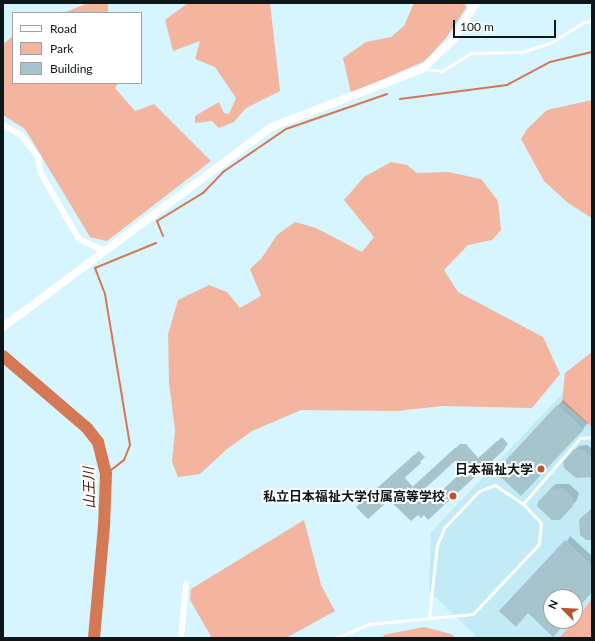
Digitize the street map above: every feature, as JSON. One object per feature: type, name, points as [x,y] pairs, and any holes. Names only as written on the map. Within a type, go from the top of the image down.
[{"type":"street","points":[[3,327],[271,127],[422,69],[454,40],[476,3]]},
{"type":"street","points":[[3,124],[21,135],[38,157],[40,172],[79,239],[105,251]]},
{"type":"street","points":[[181,638],[180,623],[186,584]]},
{"type":"lane","points":[[422,69],[442,71],[471,52],[522,52],[552,42],[584,22],[592,21]]},
{"type":"lane","points":[[523,504],[580,438],[592,437]]},
{"type":"lane","points":[[336,638],[369,624],[429,617],[473,614],[539,544],[541,523],[523,504],[495,485],[479,492],[444,528],[437,544],[429,617]]},
{"type":"shaded area","name":"日本福祉大学","points":[[568,388],[592,406],[592,638],[475,638],[474,634],[429,591],[431,532]]},
{"type":"green space","points":[[88,3],[108,3],[108,12],[66,12]]},
{"type":"green space","points":[[188,3],[270,3],[280,91],[246,108],[234,122],[219,128],[212,121],[195,123],[195,116],[219,102],[224,113],[229,114],[236,98],[215,67],[195,59],[200,41],[173,51],[165,20]]},
{"type":"green space","points":[[414,3],[465,3],[466,8],[446,38],[425,61],[351,93],[343,58],[366,42],[391,37],[404,26]]},
{"type":"green space","points":[[12,37],[12,84],[117,84],[115,88],[135,111],[154,104],[211,161],[107,241],[90,237],[25,129],[3,115],[3,44]]},
{"type":"green space","points":[[592,100],[592,218],[568,203],[544,181],[521,139],[527,129],[547,110]]},
{"type":"green space","points":[[391,162],[407,165],[417,173],[448,172],[481,179],[498,201],[501,230],[492,240],[468,245],[444,270],[458,292],[543,337],[560,374],[532,408],[442,406],[397,411],[301,410],[252,431],[227,449],[200,474],[178,477],[172,462],[175,430],[169,382],[168,334],[178,300],[209,285],[227,292],[240,308],[261,296],[250,269],[261,259],[277,235],[295,222],[316,228],[362,252],[374,237],[344,200],[364,177]]},
{"type":"green space","points":[[592,352],[592,427],[562,402],[565,373]]},
{"type":"green space","points":[[304,520],[321,585],[335,611],[286,638],[212,638],[190,600],[191,589]]},
{"type":"green space","points":[[592,599],[592,638],[559,638],[567,629],[583,629],[583,611]]},
{"type":"green space","points":[[424,627],[451,634],[456,638],[385,638],[383,635]]},
{"type":"building","points":[[557,405],[584,429],[521,496],[495,472]]},
{"type":"building","points":[[497,441],[505,449],[428,520],[424,515],[421,518],[418,515],[411,521],[389,500],[368,519],[356,507],[414,455],[421,463],[400,482],[408,491],[455,448],[461,448],[474,462]],"holes":[[[455,461],[463,471],[429,502],[420,493]]]},
{"type":"building","points":[[574,449],[583,449],[592,457],[592,477],[576,478],[564,468],[563,462]]},
{"type":"building","points":[[563,488],[574,498],[573,506],[560,520],[552,520],[537,506],[538,502],[550,489]]},
{"type":"building","points":[[592,513],[592,540],[586,540],[580,535],[579,520],[585,514]]},
{"type":"building","points":[[565,540],[592,565],[592,592],[583,602],[583,589],[543,589],[543,627],[528,613],[516,627],[499,611]]},
{"type":"building","points":[[545,629],[560,629],[553,637]]},
{"type":"waterway","points":[[400,99],[507,85],[550,62],[592,52]]},
{"type":"waterway","points":[[163,236],[157,221],[203,193],[223,172],[286,129],[387,94]]},
{"type":"waterway","points":[[106,474],[124,460],[130,445],[105,294],[95,268],[156,243]]},
{"type":"waterway","name":"山王川","points":[[3,356],[87,428],[98,442],[106,474],[104,526],[94,638]]},
{"type":"place","name":"日本福祉大学","points":[[541,469]]},
{"type":"place","name":"私立日本福祉大学付属高等学校","points":[[453,496]]}]
